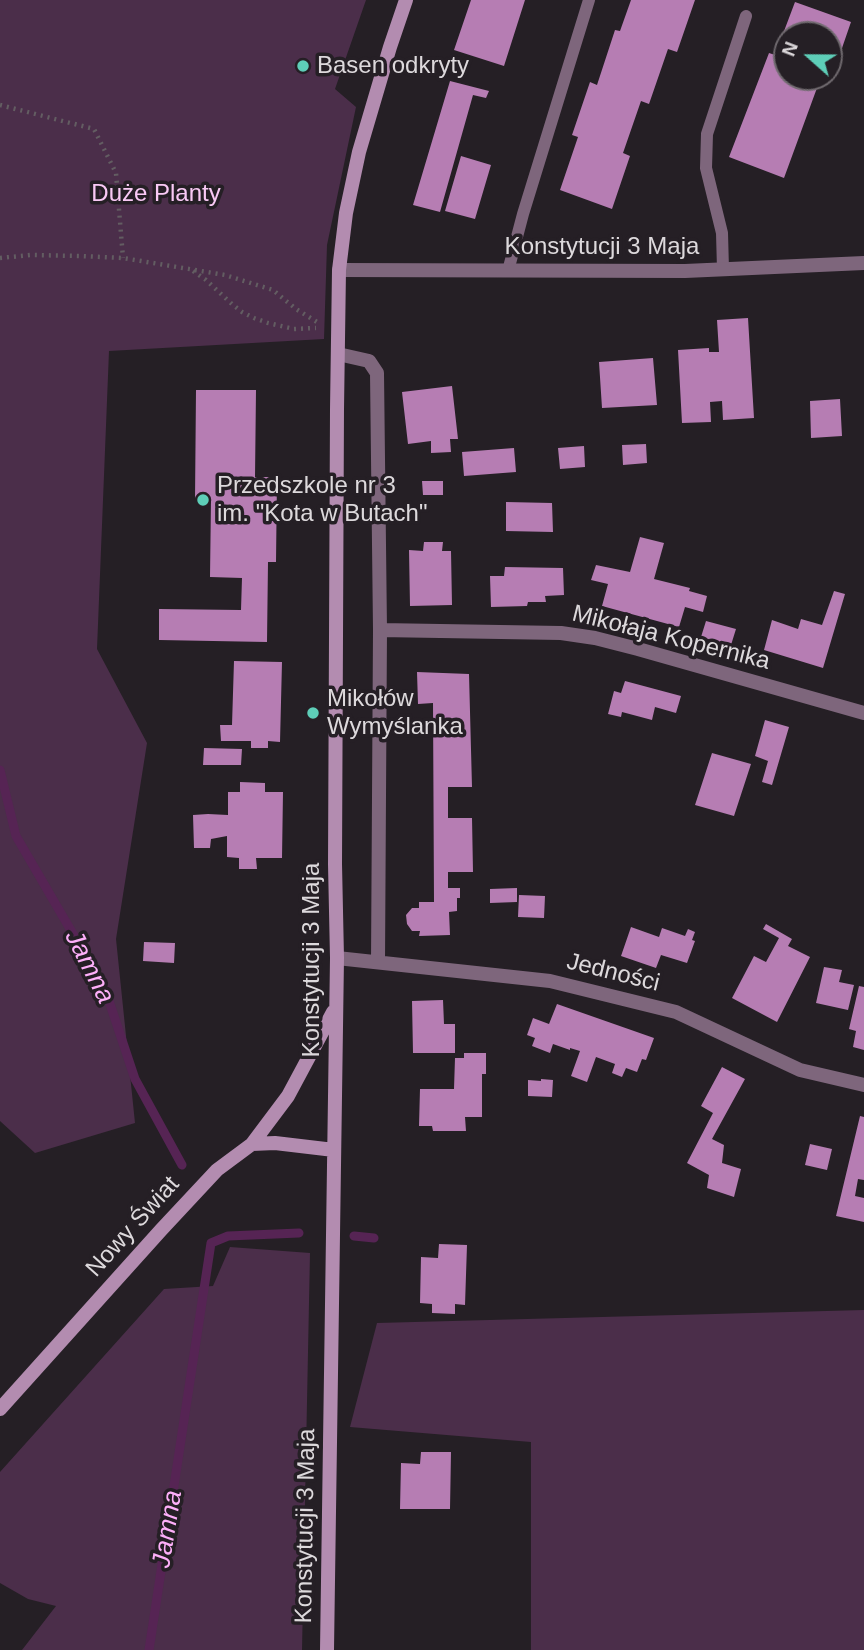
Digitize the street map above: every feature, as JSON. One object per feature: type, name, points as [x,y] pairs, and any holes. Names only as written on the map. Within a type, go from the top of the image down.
[{"type":"street","name":"Konstytucji 3 Maja","points":[[327,1650],[337,958],[335,864],[339,270],[346,213],[359,152],[406,0]]},
{"type":"street","name":"Konstytucji 3 Maja","points":[[339,270],[685,271],[864,263]]},
{"type":"street","points":[[338,354],[369,360],[377,373],[380,630],[378,962]]},
{"type":"street","name":"Mikołaja Kopernika","points":[[380,630],[561,633],[595,638],[864,713]]},
{"type":"street","name":"Jedności","points":[[337,958],[550,981],[676,1012],[800,1070],[864,1085]]},
{"type":"street","name":"Nowy Świat","points":[[0,1409],[160,1230],[217,1170],[251,1144],[288,1096],[335,1008]]},
{"type":"street","points":[[251,1144],[275,1143],[334,1150]]},
{"type":"lane","points":[[508,271],[589,0]]},
{"type":"lane","points":[[723,269],[722,233],[706,168],[707,134],[746,16]]},
{"type":"path","points":[[0,105],[94,129],[116,173],[123,258]]},
{"type":"path","points":[[0,258],[123,258],[225,275],[273,290],[315,320]]},
{"type":"path","points":[[186,268],[196,272],[233,305],[254,318],[294,329],[305,330],[322,325]]},
{"type":"green space","name":"Duże Planty","points":[[0,0],[366,0],[335,89],[356,107],[327,245],[324,339],[109,351],[97,649],[147,743],[116,939],[135,1123],[35,1153],[0,1121]]},
{"type":"green space","points":[[230,1247],[310,1253],[302,1650],[22,1650],[56,1606],[28,1599],[0,1583],[0,1472],[164,1289],[213,1286]]},
{"type":"green space","points":[[864,1310],[864,1650],[531,1650],[531,1442],[350,1427],[377,1323]]},
{"type":"building","points":[[471,0],[525,0],[504,66],[454,50]]},
{"type":"building","points":[[631,0],[695,0],[677,52],[668,49],[649,104],[641,101],[623,153],[630,156],[612,209],[560,190],[578,137],[572,135],[590,82],[597,85],[615,30],[620,31]]},
{"type":"building","points":[[795,2],[851,22],[843,45],[843,21],[788,21]]},
{"type":"building","points":[[769,53],[773,54],[773,91],[816,91],[784,178],[729,157]]},
{"type":"building","points":[[450,81],[489,91],[486,98],[473,95],[440,212],[413,205]]},
{"type":"building","points":[[461,156],[491,165],[475,219],[445,211]]},
{"type":"building","points":[[748,318],[754,418],[723,420],[722,401],[710,402],[711,422],[682,423],[678,350],[709,348],[709,352],[719,352],[717,320]]},
{"type":"building","points":[[653,358],[657,405],[602,408],[599,362]]},
{"type":"building","points":[[452,386],[458,439],[450,439],[451,452],[431,453],[431,441],[408,444],[402,392]]},
{"type":"building","points":[[196,390],[256,390],[255,477],[277,477],[276,562],[268,562],[267,642],[159,640],[159,609],[241,610],[242,578],[210,577],[211,499],[195,499]]},
{"type":"building","points":[[840,399],[842,436],[811,438],[810,401]]},
{"type":"building","points":[[646,444],[647,463],[623,465],[622,445]]},
{"type":"building","points":[[584,446],[585,467],[560,469],[558,448]]},
{"type":"building","points":[[514,448],[516,472],[464,476],[462,452]]},
{"type":"building","points":[[422,481],[443,481],[443,495],[423,495]]},
{"type":"building","points":[[506,502],[552,503],[553,532],[506,531]]},
{"type":"building","points":[[640,537],[664,543],[654,579],[690,588],[689,591],[707,596],[703,612],[685,607],[679,627],[602,606],[608,584],[591,580],[596,565],[630,572]]},
{"type":"building","points":[[424,542],[443,542],[442,551],[451,551],[452,605],[410,606],[409,550],[423,551]]},
{"type":"building","points":[[505,567],[563,568],[564,595],[545,596],[546,602],[528,602],[527,606],[491,607],[490,576],[504,576]]},
{"type":"building","points":[[834,591],[845,594],[823,668],[764,650],[772,620],[798,629],[801,619],[822,625]]},
{"type":"building","points":[[706,621],[736,629],[731,645],[701,637]]},
{"type":"building","points":[[234,661],[282,662],[280,742],[268,741],[268,748],[251,748],[251,741],[221,741],[220,725],[232,725]]},
{"type":"building","points":[[417,672],[469,674],[472,787],[448,787],[448,818],[472,818],[473,872],[448,872],[448,888],[460,888],[457,911],[449,912],[450,935],[419,936],[420,931],[412,931],[407,924],[406,915],[412,908],[419,908],[419,902],[434,902],[433,703],[418,704]]},
{"type":"building","points":[[625,681],[681,696],[676,713],[655,707],[652,720],[622,712],[621,717],[608,714],[614,691],[621,693]]},
{"type":"building","points":[[765,720],[789,727],[772,785],[762,782],[768,761],[755,756]]},
{"type":"building","points":[[204,748],[242,749],[241,765],[203,765]]},
{"type":"building","points":[[712,753],[751,764],[734,816],[695,805]]},
{"type":"building","points":[[240,782],[265,783],[265,792],[283,792],[282,858],[256,858],[257,869],[239,869],[239,858],[227,857],[227,836],[211,839],[210,848],[194,848],[193,815],[228,815],[228,792],[240,792]]},
{"type":"building","points":[[517,888],[517,902],[490,903],[490,889]]},
{"type":"building","points":[[519,895],[545,896],[544,918],[518,917]]},
{"type":"building","points":[[766,924],[792,939],[788,946],[810,957],[777,1022],[732,998],[754,956],[766,962],[779,938],[763,929]]},
{"type":"building","points":[[631,927],[659,937],[662,928],[685,936],[688,929],[695,932],[692,940],[695,941],[687,963],[661,955],[656,968],[621,956]]},
{"type":"building","points":[[144,942],[175,943],[174,963],[143,961]]},
{"type":"building","points":[[824,967],[842,970],[839,982],[854,985],[848,1010],[816,1003]]},
{"type":"building","points":[[859,986],[864,987],[864,1050],[853,1047],[856,1031],[849,1029]]},
{"type":"building","points":[[443,1000],[444,1024],[455,1024],[455,1053],[413,1053],[412,1001]]},
{"type":"building","points":[[557,1004],[654,1038],[646,1060],[642,1059],[637,1072],[626,1068],[622,1077],[612,1073],[615,1064],[596,1057],[587,1082],[571,1076],[580,1051],[553,1044],[550,1053],[532,1046],[535,1038],[527,1035],[533,1018],[549,1024]]},
{"type":"building","points":[[464,1053],[486,1053],[486,1074],[482,1074],[482,1117],[465,1117],[466,1131],[433,1131],[432,1126],[419,1126],[420,1089],[454,1089],[455,1058],[464,1058]]},
{"type":"building","points":[[722,1067],[745,1079],[712,1139],[724,1145],[722,1163],[741,1169],[734,1197],[707,1188],[709,1175],[687,1163],[713,1113],[701,1106]]},
{"type":"building","points":[[528,1080],[553,1080],[552,1097],[528,1096]]},
{"type":"building","points":[[860,1116],[864,1117],[864,1180],[858,1179],[855,1196],[864,1198],[864,1222],[836,1216]]},
{"type":"building","points":[[810,1144],[832,1149],[827,1170],[805,1165]]},
{"type":"building","points":[[439,1244],[467,1245],[465,1305],[455,1304],[455,1314],[432,1313],[432,1304],[420,1303],[421,1257],[438,1258]]},
{"type":"building","points":[[421,1452],[451,1452],[450,1509],[400,1509],[401,1463],[420,1464]]},
{"type":"waterway","name":"Jamna","points":[[0,770],[16,836],[105,989],[135,1079],[182,1165]]},
{"type":"waterway","name":"Jamna","points":[[149,1650],[211,1243],[228,1236],[299,1233]]},
{"type":"waterway","points":[[354,1236],[374,1238]]},
{"type":"place","name":"Basen odkryty","points":[[303,66]]},
{"type":"place","name":"Przedszkole nr 3 im. \"Kota w Butach\"","points":[[203,500]]},
{"type":"place","name":"Mikołów Wymyślanka","points":[[313,713]]}]
